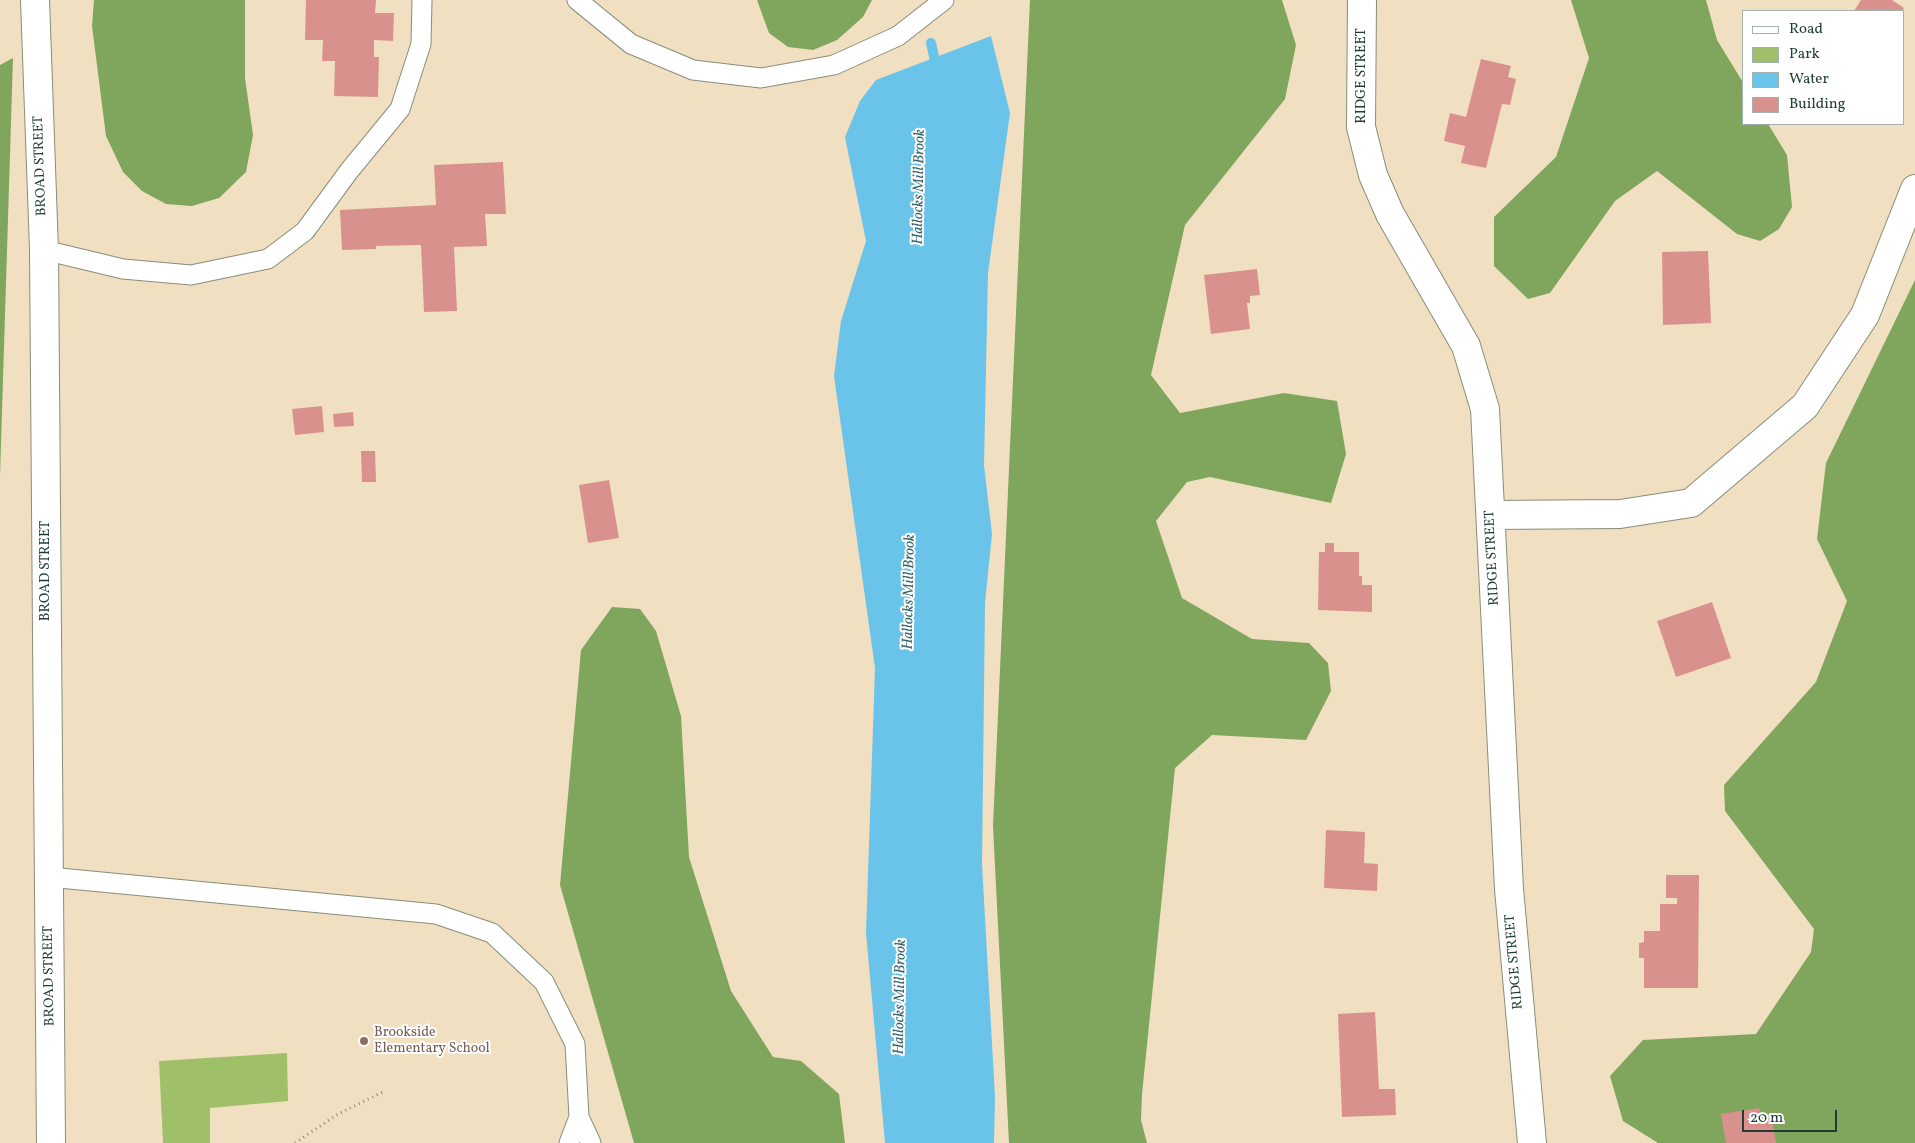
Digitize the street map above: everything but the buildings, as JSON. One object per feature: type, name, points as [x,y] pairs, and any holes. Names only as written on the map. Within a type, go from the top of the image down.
[{"type":"street","name":"BROAD STREET","points":[[35,0],[44,250],[51,1143]]},
{"type":"street","name":"RIDGE STREET","points":[[1362,0],[1361,127],[1373,175],[1390,214],[1466,346],[1486,409],[1509,889],[1532,1143]]},
{"type":"street","points":[[1491,515],[1620,514],[1691,503],[1805,406],[1865,315],[1915,189]]},
{"type":"lane","points":[[44,250],[123,269],[191,275],[268,259],[305,231],[349,171],[400,109],[421,44],[422,0]]},
{"type":"lane","points":[[577,0],[631,44],[693,70],[761,78],[834,65],[898,36],[942,1]]},
{"type":"lane","points":[[49,877],[436,914],[492,933],[544,982],[575,1044],[579,1117],[592,1143]]},
{"type":"lane","points":[[569,1143],[579,1117]]},
{"type":"path","points":[[295,1143],[338,1114],[385,1091]]},
{"type":"green space","points":[[94,0],[245,0],[245,78],[253,135],[246,172],[219,198],[192,206],[166,204],[142,191],[123,172],[106,136],[92,26]]},
{"type":"green space","points":[[757,0],[872,0],[863,17],[837,40],[813,50],[788,47],[769,33]]},
{"type":"green space","points":[[1030,0],[1282,0],[1296,45],[1285,99],[1185,225],[1151,375],[1180,413],[1284,393],[1337,401],[1346,454],[1331,503],[1210,477],[1187,482],[1156,521],[1182,598],[1252,639],[1309,643],[1328,663],[1331,691],[1306,740],[1212,735],[1175,768],[1142,1094],[1141,1120],[1147,1143],[1009,1143],[993,826]]},
{"type":"green space","points":[[1571,0],[1706,0],[1717,40],[1742,81],[1742,125],[1769,125],[1787,155],[1792,207],[1779,229],[1760,241],[1737,234],[1657,171],[1615,201],[1550,293],[1528,299],[1494,266],[1494,217],[1556,157],[1589,58]]},
{"type":"green space","points":[[13,58],[0,476],[0,65]]},
{"type":"green space","points":[[1915,280],[1915,1143],[1658,1143],[1623,1121],[1610,1076],[1643,1040],[1756,1034],[1811,952],[1814,929],[1725,811],[1724,785],[1816,682],[1847,601],[1817,539],[1826,463]]},
{"type":"green space","points":[[612,607],[640,609],[656,631],[681,716],[689,857],[731,991],[773,1057],[801,1061],[839,1094],[845,1143],[634,1143],[560,885],[581,650]]},
{"type":"green space","points":[[287,1053],[288,1101],[210,1108],[210,1143],[163,1143],[159,1061]]},
{"type":"water","points":[[991,36],[1010,113],[988,273],[984,465],[992,534],[985,603],[982,864],[995,1097],[994,1143],[885,1143],[866,933],[875,668],[834,376],[841,321],[866,241],[845,137],[860,101],[876,80]]},
{"type":"waterway","name":"Hallocks Mill Brook","points":[[931,43],[937,70]]},
{"type":"place","name":"Brookside Elementary School","points":[[364,1041]]}]
